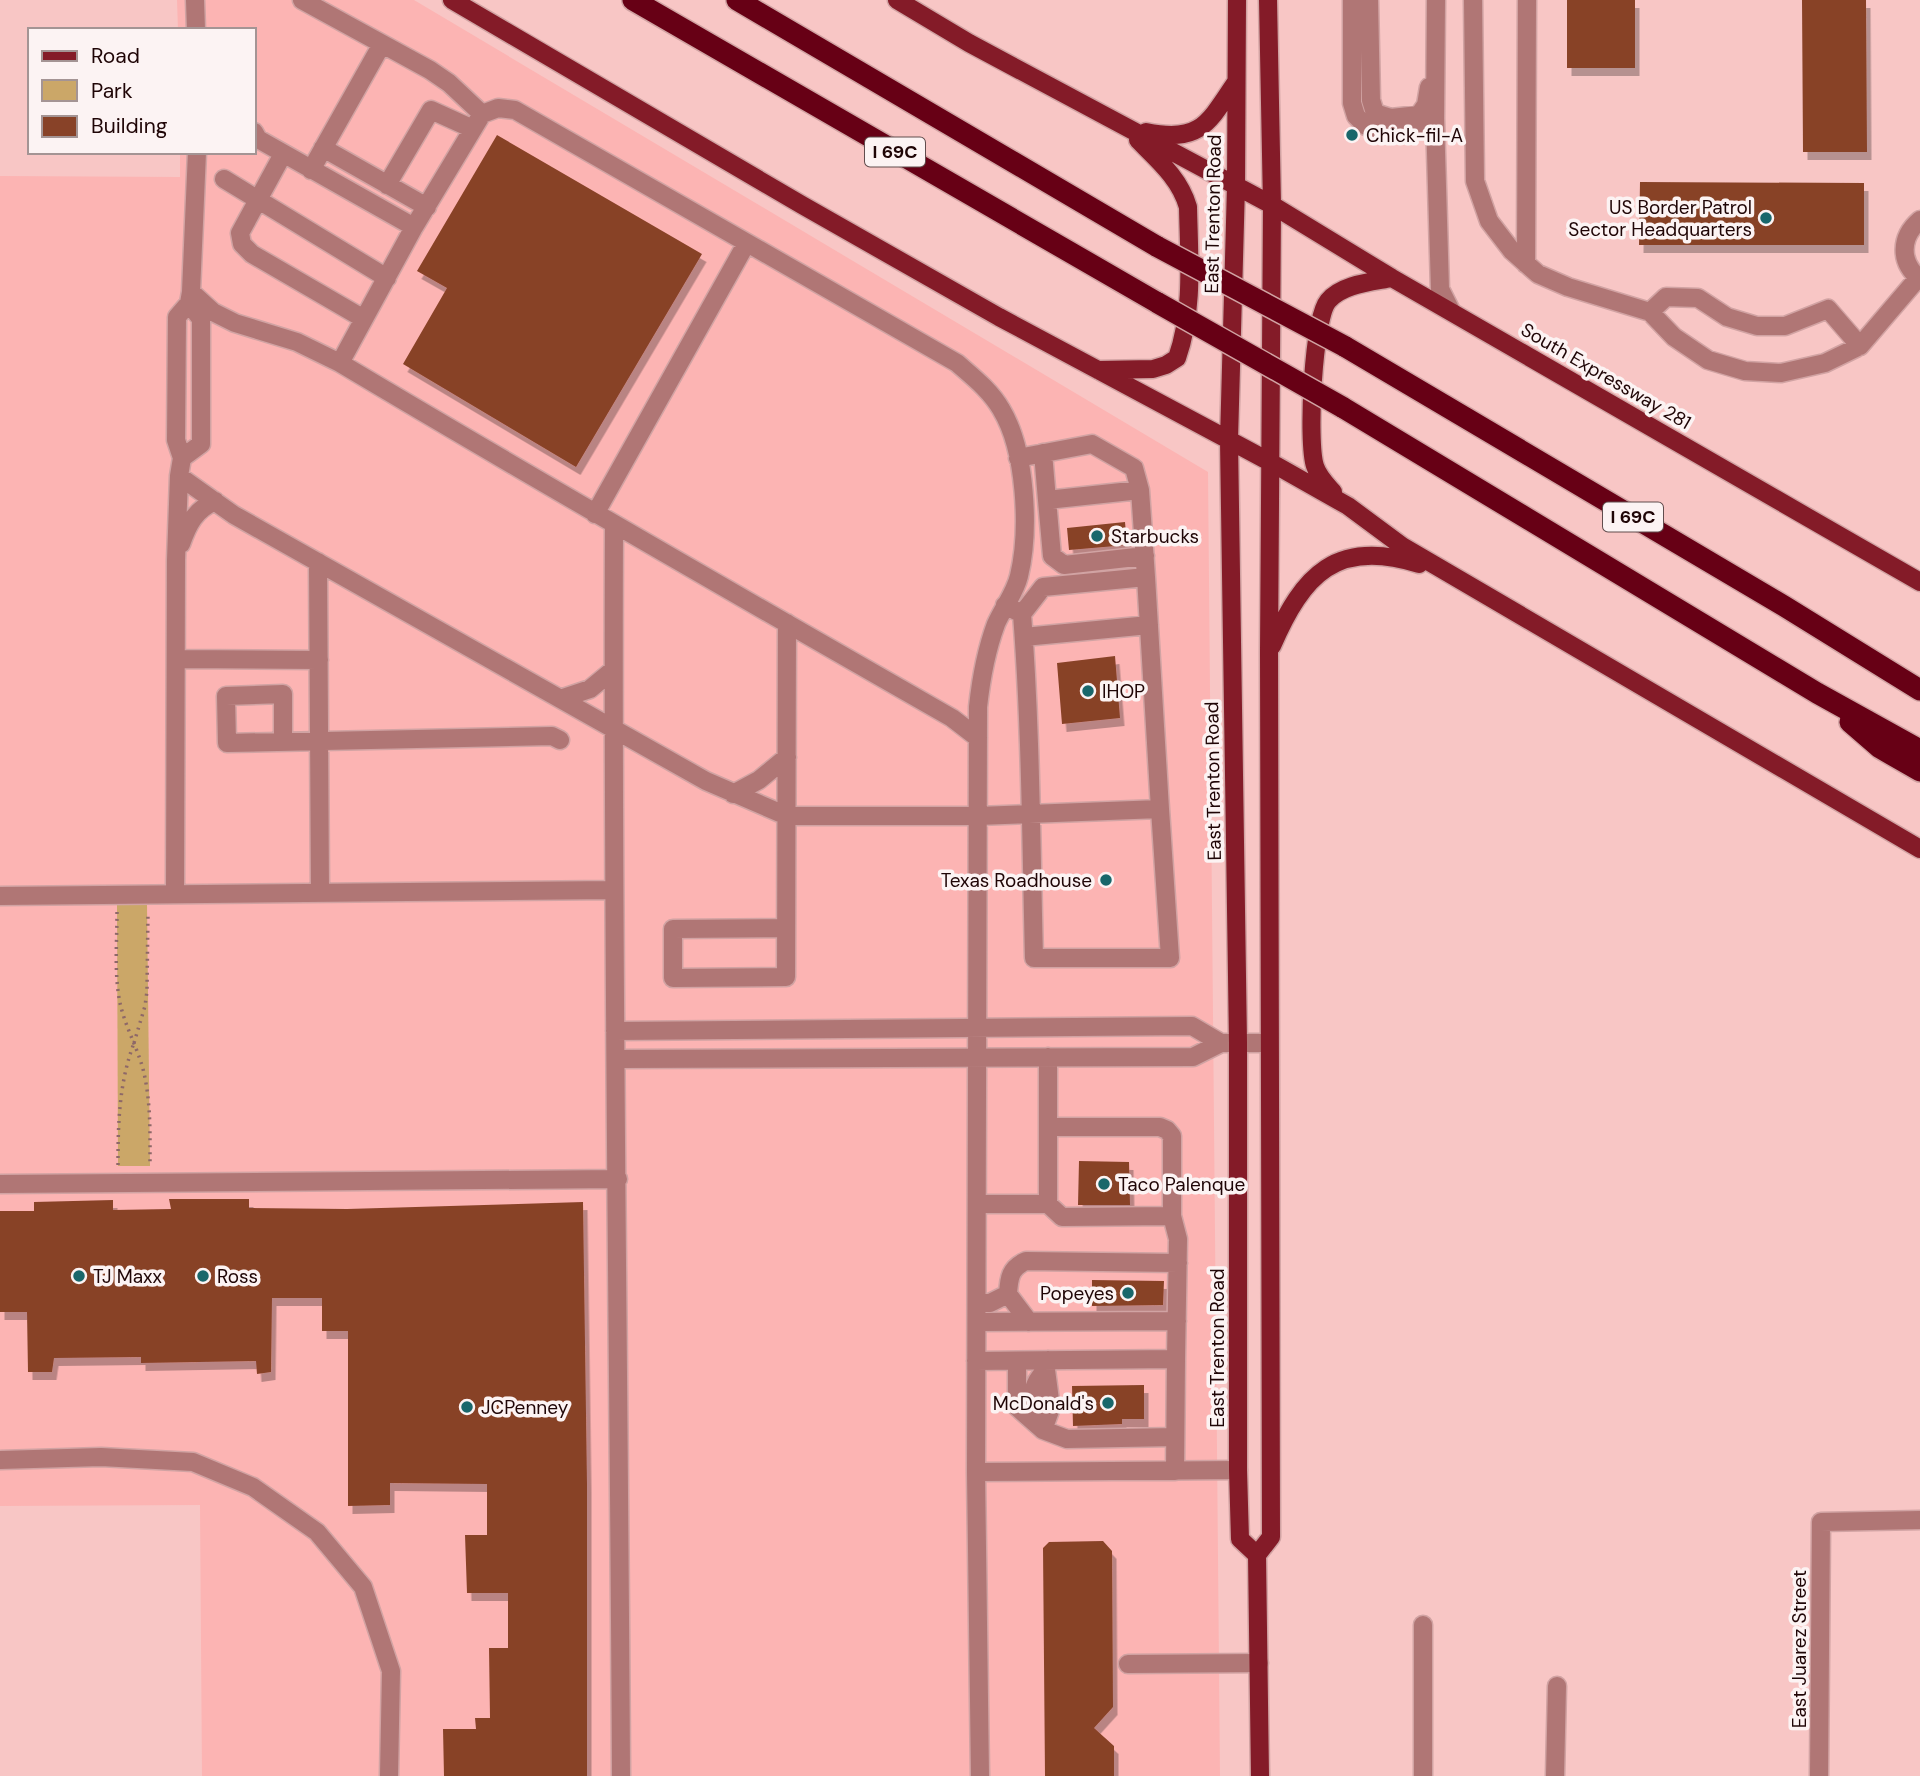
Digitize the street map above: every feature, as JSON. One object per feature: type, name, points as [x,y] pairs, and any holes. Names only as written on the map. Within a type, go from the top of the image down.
[{"type":"highway","name":"I 69C","points":[[633,0],[1342,407],[1817,693],[1920,750]]},
{"type":"highway","name":"I 69C","points":[[737,0],[1158,247],[1344,346],[1784,606],[1920,690]]},
{"type":"highway","points":[[1784,606],[1920,674]]},
{"type":"highway","points":[[1817,693],[1880,748],[1920,771]]},
{"type":"main road","points":[[452,0],[802,205],[1348,506],[1402,546],[1448,574],[1920,849]]},
{"type":"main road","name":"South Expressway 281","points":[[897,0],[969,43],[1272,205],[1392,278],[1920,582]]},
{"type":"main road","name":"East Trenton Road","points":[[1237,0],[1236,186],[1229,440],[1229,1043],[1240,1539],[1257,1555]]},
{"type":"main road","points":[[1260,1776],[1257,1555],[1270,1536],[1269,652],[1272,205],[1268,0]]},
{"type":"main road","points":[[1126,128],[1168,136],[1189,134],[1210,120],[1236,82]]},
{"type":"main road","points":[[1097,370],[1153,369],[1177,358],[1183,341],[1190,298],[1188,207],[1184,193],[1169,171],[1126,128]]},
{"type":"main road","points":[[1348,506],[1319,476],[1312,454],[1310,436],[1319,324],[1327,302],[1335,295],[1359,285],[1392,278]]},
{"type":"main road","points":[[1269,652],[1285,615],[1303,588],[1332,564],[1358,557],[1393,556],[1448,574]]},
{"type":"street","points":[[195,0],[196,28]]},
{"type":"street","points":[[302,0],[449,83],[477,121]]},
{"type":"street","points":[[1352,0],[1352,103],[1356,116],[1366,126],[1378,129],[1421,126],[1435,118]]},
{"type":"street","points":[[1369,0],[1371,100],[1375,113],[1391,118],[1419,115],[1426,105],[1429,82],[1427,0]]},
{"type":"street","points":[[1436,0],[1435,118],[1440,289],[1451,312]]},
{"type":"street","points":[[1474,0],[1475,180],[1489,221],[1512,251],[1538,274],[1569,287],[1650,312],[1674,337],[1708,360],[1745,371],[1781,373],[1825,363],[1860,346],[1919,278],[1910,270],[1904,248],[1906,237],[1920,220]]},
{"type":"street","points":[[1526,264],[1527,0]]},
{"type":"street","points":[[311,170],[382,44]]},
{"type":"street","points":[[340,363],[414,228],[477,121],[498,108],[515,110],[957,363],[989,393],[1002,410],[1018,458],[1025,505],[1025,537],[1018,578],[996,625],[981,674],[978,738],[976,1472],[980,1776]]},
{"type":"street","points":[[387,185],[431,110],[477,121]]},
{"type":"street","points":[[256,136],[283,154],[414,228]]},
{"type":"street","points":[[323,148],[426,207]]},
{"type":"street","points":[[175,894],[176,560],[180,467],[176,440],[177,317],[190,297],[197,154]]},
{"type":"street","points":[[283,154],[240,233],[242,244],[252,254],[364,318]]},
{"type":"street","points":[[223,179],[387,278]]},
{"type":"street","points":[[595,514],[746,244]]},
{"type":"street","points":[[190,297],[235,323],[297,342],[340,363],[614,526],[675,558],[952,718],[978,738]]},
{"type":"street","points":[[180,467],[201,444],[201,318],[190,297]]},
{"type":"street","points":[[1650,312],[1666,297],[1698,298],[1727,317],[1757,326],[1785,326],[1828,309],[1860,346]]},
{"type":"street","points":[[1018,458],[1092,444],[1135,468],[1140,490],[1145,556],[1170,958],[1034,958],[1022,614],[1043,587],[1146,577]]},
{"type":"street","points":[[1043,453],[1052,556],[1064,565],[1145,556]]},
{"type":"street","points":[[180,467],[215,501],[234,515],[733,794],[787,816],[978,816],[1160,809]]},
{"type":"street","points":[[1047,500],[1140,490]]},
{"type":"street","points":[[176,560],[185,532],[195,514],[215,501]]},
{"type":"street","points":[[614,526],[613,890],[618,1179],[621,1776]]},
{"type":"street","points":[[318,562],[320,893]]},
{"type":"street","points":[[1005,606],[1022,614]]},
{"type":"street","points":[[786,928],[673,929],[673,978],[786,977],[787,623]]},
{"type":"street","points":[[1024,637],[1149,625]]},
{"type":"street","points":[[176,659],[319,660]]},
{"type":"street","points":[[563,698],[590,689],[613,670]]},
{"type":"street","points":[[283,742],[552,736],[560,740]]},
{"type":"street","points":[[733,794],[759,780],[787,757]]},
{"type":"street","points":[[0,896],[613,890]]},
{"type":"street","points":[[615,1031],[1192,1026],[1229,1043]]},
{"type":"street","points":[[616,1059],[1193,1057],[1229,1043],[1269,1042]]},
{"type":"street","points":[[1048,1057],[1048,1204]]},
{"type":"street","points":[[1048,1127],[1160,1127],[1167,1130],[1171,1136],[1172,1216],[1178,1239],[1175,1471]]},
{"type":"street","points":[[0,1184],[618,1179]]},
{"type":"street","points":[[977,1204],[1048,1204],[1062,1217],[1172,1216]]},
{"type":"street","points":[[1029,1322],[1008,1294],[1009,1276],[1017,1265],[1026,1261],[1178,1263]]},
{"type":"street","points":[[977,1303],[990,1303],[1008,1294]]},
{"type":"street","points":[[977,1322],[1177,1321]]},
{"type":"street","points":[[976,1361],[1017,1361],[1047,1365],[1176,1359]]},
{"type":"street","points":[[1017,1361],[1017,1407],[1043,1430],[1067,1439],[1175,1437]]},
{"type":"street","points":[[1043,1430],[1051,1408],[1047,1365]]},
{"type":"street","points":[[0,1460],[101,1457],[193,1462],[253,1487],[317,1532],[363,1587],[388,1660],[391,1671],[389,1776]]},
{"type":"street","points":[[976,1472],[1238,1470]]},
{"type":"street","name":"East Juarez Street","points":[[1819,1776],[1821,1522],[1920,1520]]},
{"type":"street","points":[[1423,1625],[1423,1776]]},
{"type":"street","points":[[1128,1664],[1259,1663]]},
{"type":"street","points":[[1555,1776],[1557,1686]]},
{"type":"path","points":[[129,1166],[118,1166],[118,1120],[124,1070],[145,1006],[148,904]]},
{"type":"path","points":[[117,905],[118,991],[124,1019],[147,1088],[150,1121],[150,1166],[139,1166]]},
{"type":"shaded area","points":[[177,0],[414,0],[1208,472],[1220,1776],[202,1776],[200,1505],[0,1506],[0,176],[180,177],[180,154],[256,154],[256,28],[178,28]]},
{"type":"green space","points":[[147,904],[150,1166],[118,1166],[117,905]]},
{"type":"building","points":[[1567,0],[1635,0],[1635,68],[1567,68]]},
{"type":"building","points":[[1802,0],[1866,0],[1867,152],[1803,152]]},
{"type":"building","points":[[497,135],[702,254],[576,467],[403,364],[447,288],[417,271]]},
{"type":"building","points":[[1640,182],[1864,183],[1864,245],[1639,245]]},
{"type":"building","name":"Starbucks","points":[[1125,522],[1127,545],[1069,550],[1067,528]]},
{"type":"building","name":"IHOP","points":[[1115,656],[1120,718],[1062,724],[1057,663]]},
{"type":"building","name":"Taco Palenque","points":[[1079,1161],[1129,1162],[1130,1205],[1078,1205]]},
{"type":"building","points":[[169,1199],[249,1199],[249,1208],[347,1209],[583,1202],[587,1776],[444,1776],[443,1729],[476,1729],[475,1718],[490,1718],[489,1648],[508,1648],[508,1593],[467,1593],[465,1535],[487,1535],[487,1484],[390,1483],[390,1505],[348,1506],[348,1331],[322,1331],[322,1298],[272,1298],[271,1372],[257,1374],[256,1361],[141,1363],[141,1357],[54,1358],[52,1372],[28,1372],[27,1312],[0,1312],[0,1211],[34,1211],[34,1202],[113,1200],[113,1210],[171,1209]]},
{"type":"building","name":"Popeyes","points":[[1092,1280],[1164,1281],[1163,1305],[1092,1306]]},
{"type":"building","name":"McDonald's","points":[[1144,1385],[1144,1419],[1122,1419],[1122,1424],[1073,1426],[1072,1386]]},
{"type":"building","points":[[1103,1541],[1112,1551],[1113,1707],[1094,1728],[1114,1746],[1114,1776],[1045,1776],[1043,1548],[1049,1542]]},
{"type":"place","name":"Chick-fil-A","points":[[1352,135]]},
{"type":"place","name":"US Border Patrol Sector Headquarters","points":[[1766,218]]},
{"type":"place","name":"Starbucks","points":[[1097,536]]},
{"type":"place","name":"IHOP","points":[[1088,691]]},
{"type":"place","name":"Texas Roadhouse","points":[[1106,880]]},
{"type":"place","name":"Taco Palenque","points":[[1104,1184]]},
{"type":"place","name":"TJ Maxx","points":[[79,1276]]},
{"type":"place","name":"Ross","points":[[203,1276]]},
{"type":"place","name":"Popeyes","points":[[1128,1293]]},
{"type":"place","name":"McDonald's","points":[[1108,1403]]},
{"type":"place","name":"JCPenney","points":[[467,1407]]}]
